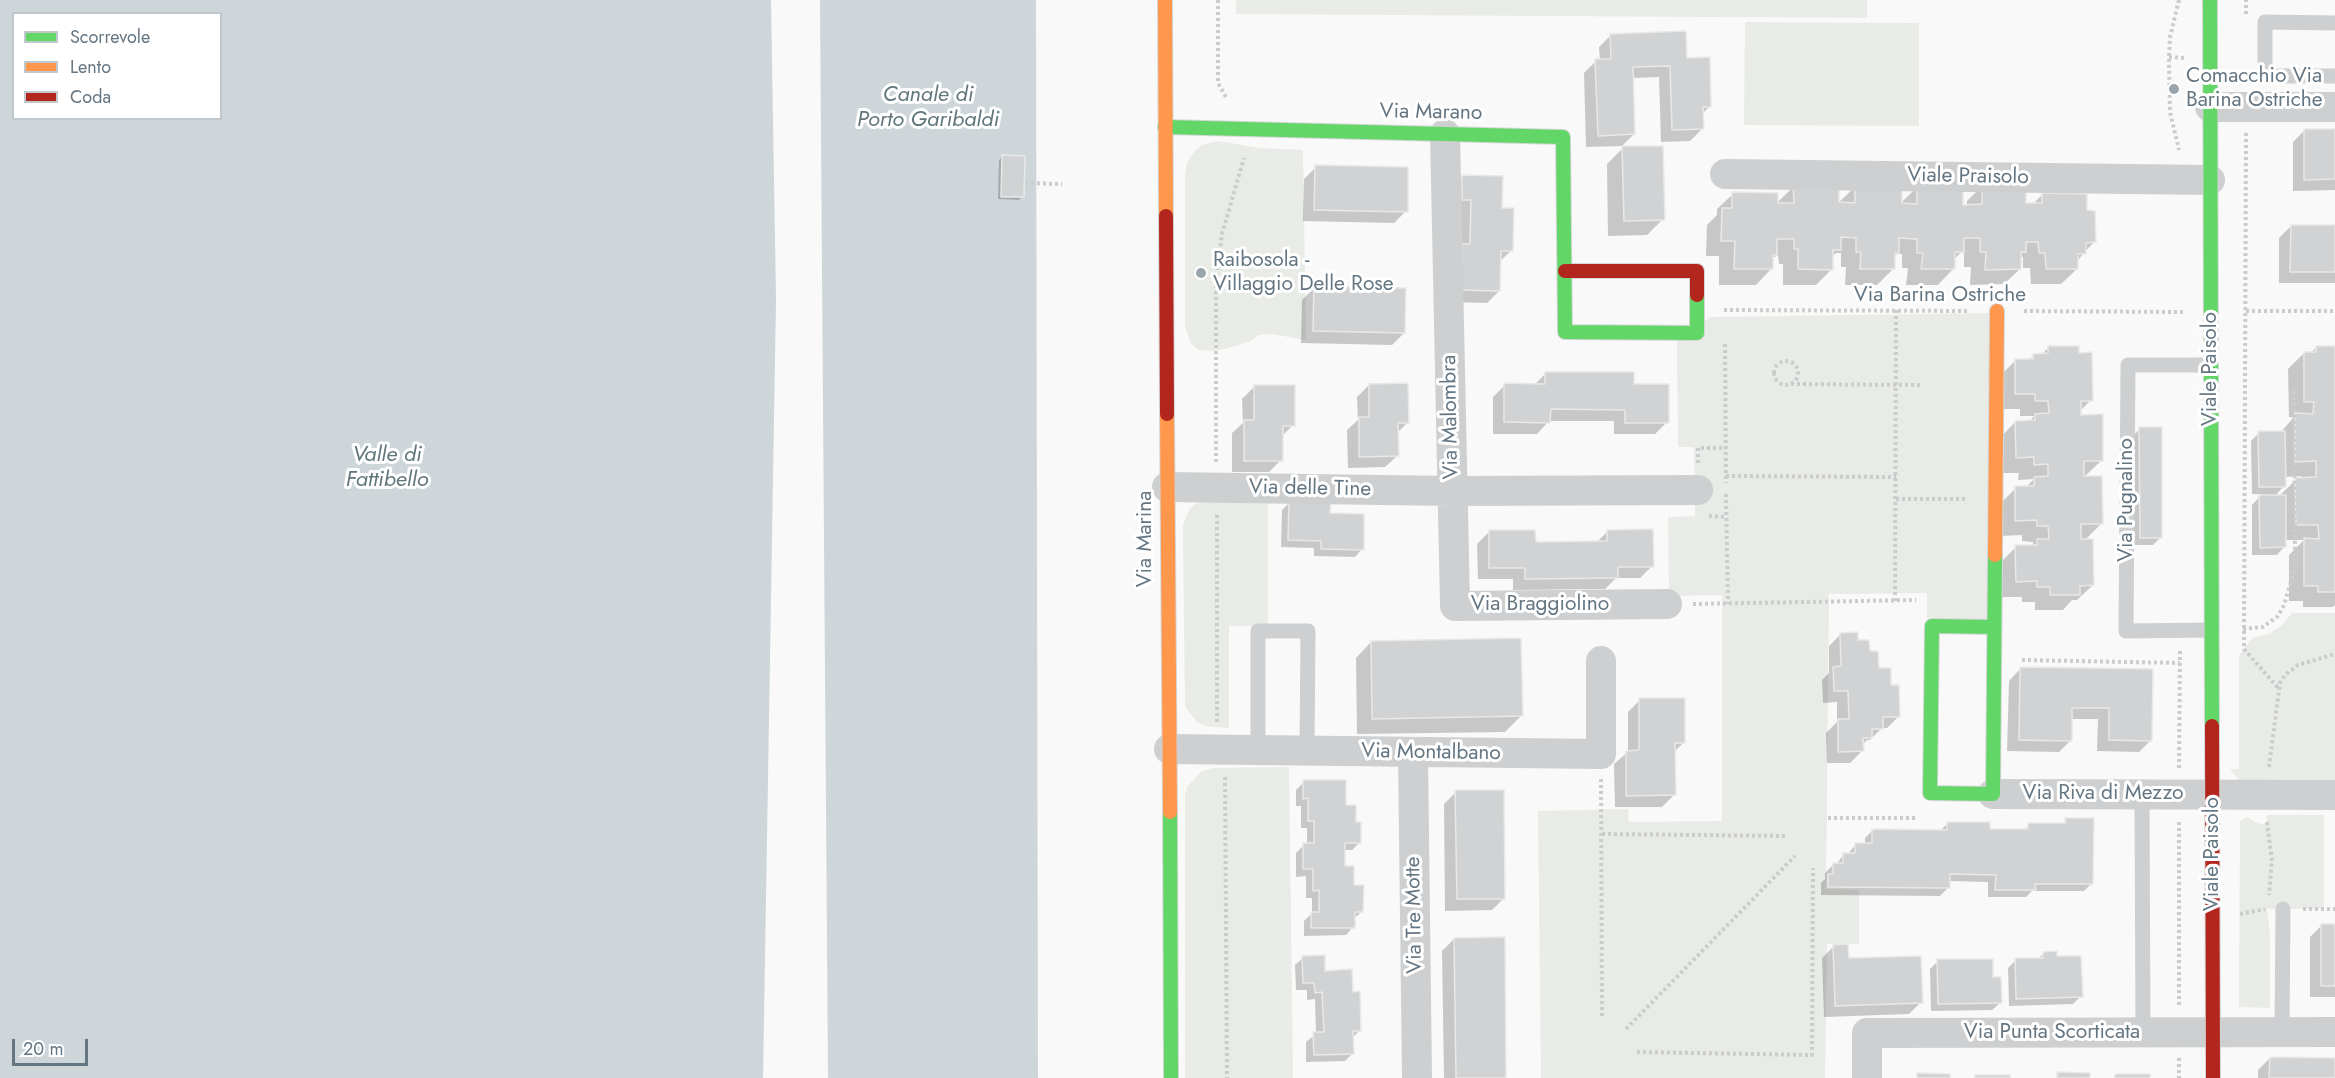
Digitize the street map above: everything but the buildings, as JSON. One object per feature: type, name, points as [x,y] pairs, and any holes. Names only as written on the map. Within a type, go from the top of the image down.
[{"type":"street","name":"Via Marina","points":[[1165,0],[1171,1078]]},
{"type":"street","name":"Viale Paisolo","points":[[2210,0],[2213,1078]]},
{"type":"street","points":[[2210,107],[2335,107]]},
{"type":"street","name":"Via Marano","points":[[1165,127],[1563,137],[1565,271]]},
{"type":"street","name":"Via Malombra","points":[[1445,134],[1453,491],[1698,503]]},
{"type":"street","name":"Viale Praisolo","points":[[1725,174],[2210,180]]},
{"type":"street","points":[[1565,271],[1697,272],[1697,333],[1565,332],[1565,271]]},
{"type":"street","points":[[1930,793],[1932,626],[1994,627],[1997,311]]},
{"type":"street","name":"Via delle Tine","points":[[1167,487],[1453,491]]},
{"type":"street","name":"Via Braggiolino","points":[[1453,491],[1455,606],[1667,604]]},
{"type":"street","name":"Via Riva di Mezzo","points":[[1993,794],[1994,627]]},
{"type":"street","points":[[1601,661],[1601,754]]},
{"type":"street","name":"Via Montalbano","points":[[1169,749],[1601,754]]},
{"type":"street","name":"Via Tre Motte","points":[[1413,753],[1417,1078]]},
{"type":"street","name":"Via Riva di Mezzo","points":[[1930,793],[2335,795]]},
{"type":"street","name":"Via Punta Scorticata","points":[[1867,1078],[1866,1033],[2335,1032]]},
{"type":"lane","points":[[2335,23],[2265,22],[2265,76],[2335,76]]},
{"type":"lane","points":[[2298,76],[2298,107]]},
{"type":"lane","name":"Via Pugnalino","points":[[2211,365],[2128,365],[2126,631],[2212,630]]},
{"type":"lane","points":[[1258,750],[1258,631],[1308,631],[1307,751]]},
{"type":"lane","points":[[2142,795],[2143,1034]]},
{"type":"lane","points":[[2275,909],[2282,1032]]},
{"type":"path","points":[[1218,0],[1218,83],[1224,96],[1240,110],[1248,130],[1242,170],[1222,234],[1216,280],[1217,733],[1225,750],[1227,1078]]},
{"type":"path","points":[[2246,23],[2247,0]]},
{"type":"path","points":[[2246,107],[2244,649],[2279,689]]},
{"type":"path","points":[[1025,183],[1062,184]]},
{"type":"path","name":"Via Barina Ostriche","points":[[1697,310],[2183,312]]},
{"type":"path","points":[[1725,310],[1725,322]]},
{"type":"path","points":[[1895,601],[1896,310]]},
{"type":"path","points":[[2246,311],[2335,310]]},
{"type":"path","points":[[1725,333],[1728,604]]},
{"type":"path","points":[[1791,384],[1797,378],[1796,367],[1790,362],[1779,363],[1775,370],[1775,377],[1780,383],[1791,384],[1922,385]]},
{"type":"path","points":[[2212,630],[2263,627],[2278,616],[2284,605],[2293,575],[2295,558],[2294,391]]},
{"type":"path","points":[[1698,448],[1726,448]]},
{"type":"path","points":[[1726,476],[1896,477]]},
{"type":"path","points":[[1896,499],[1996,500]]},
{"type":"path","points":[[1698,503],[1727,516]]},
{"type":"path","points":[[1667,604],[1917,600]]},
{"type":"path","points":[[2275,909],[2266,795],[2279,689],[2285,675],[2298,665],[2335,654]]},
{"type":"path","points":[[1994,660],[2212,663]]},
{"type":"path","points":[[2179,663],[2179,1078]]},
{"type":"path","points":[[1601,754],[1602,1019]]},
{"type":"path","points":[[1828,818],[1930,818],[1930,793]]},
{"type":"path","points":[[1602,834],[1785,836]]},
{"type":"path","points":[[1626,1029],[1796,856]]},
{"type":"path","points":[[1636,1052],[1812,1055],[1813,868]]},
{"type":"shaded area","points":[[1236,0],[1867,0],[1867,18],[1236,14]]},
{"type":"shaded area","points":[[1745,22],[1919,23],[1919,126],[1744,125]]},
{"type":"shaded area","points":[[1217,141],[1260,148],[1303,150],[1306,340],[1272,334],[1259,335],[1251,341],[1211,351],[1198,350],[1190,342],[1185,326],[1185,176],[1187,163],[1194,152],[1202,145]]},
{"type":"shaded area","points":[[1994,313],[1992,620],[1927,618],[1927,593],[1829,594],[1826,889],[1859,890],[1859,944],[1827,944],[1825,1078],[1541,1078],[1538,811],[1628,809],[1629,822],[1722,821],[1722,595],[1669,596],[1668,517],[1695,516],[1694,447],[1678,447],[1677,337],[1711,317]]},
{"type":"shaded area","points":[[1207,501],[1268,502],[1268,626],[1229,626],[1229,728],[1205,726],[1197,722],[1185,707],[1183,524],[1190,508]]},
{"type":"shaded area","points":[[2292,613],[2335,613],[2335,784],[2242,784],[2230,769],[2239,769],[2239,656],[2252,638],[2269,634],[2282,625]]},
{"type":"shaded area","points":[[1289,767],[1293,1078],[1185,1078],[1185,795],[1187,787],[1202,771],[1214,768]]},
{"type":"shaded area","points":[[2267,815],[2324,815],[2324,909],[2267,909],[2270,935],[2270,1008],[2239,1007],[2240,821],[2247,817],[2257,823],[2267,825]]},
{"type":"water","name":"Valle di Fattibello","points":[[0,0],[771,0],[776,299],[763,1078],[0,1078]]},
{"type":"water","name":"Canale di Porto Garibaldi","points":[[820,0],[1036,0],[1038,1078],[828,1078]]},
{"type":"traffic: fast","points":[[2210,0],[2212,726]]},
{"type":"traffic: fast","points":[[1165,127],[1563,137],[1565,332],[1697,333],[1697,295]]},
{"type":"traffic: fast","points":[[1994,627],[1932,626],[1930,793],[1993,794],[1995,555]]},
{"type":"traffic: fast","points":[[1170,812],[1171,1078]]},
{"type":"traffic: slow","points":[[1165,0],[1166,216]]},
{"type":"traffic: slow","points":[[1995,555],[1997,311]]},
{"type":"traffic: slow","points":[[1167,414],[1170,812]]},
{"type":"traffic: jam","points":[[1166,216],[1167,414]]},
{"type":"traffic: jam","points":[[1565,271],[1697,271],[1697,295]]},
{"type":"traffic: jam","points":[[2212,726],[2213,1078]]},
{"type":"place","name":"Comacchio Via Barina Ostriche","points":[[2174,89]]},
{"type":"place","name":"Raibosola - Villaggio Delle Rose","points":[[1201,273]]}]
